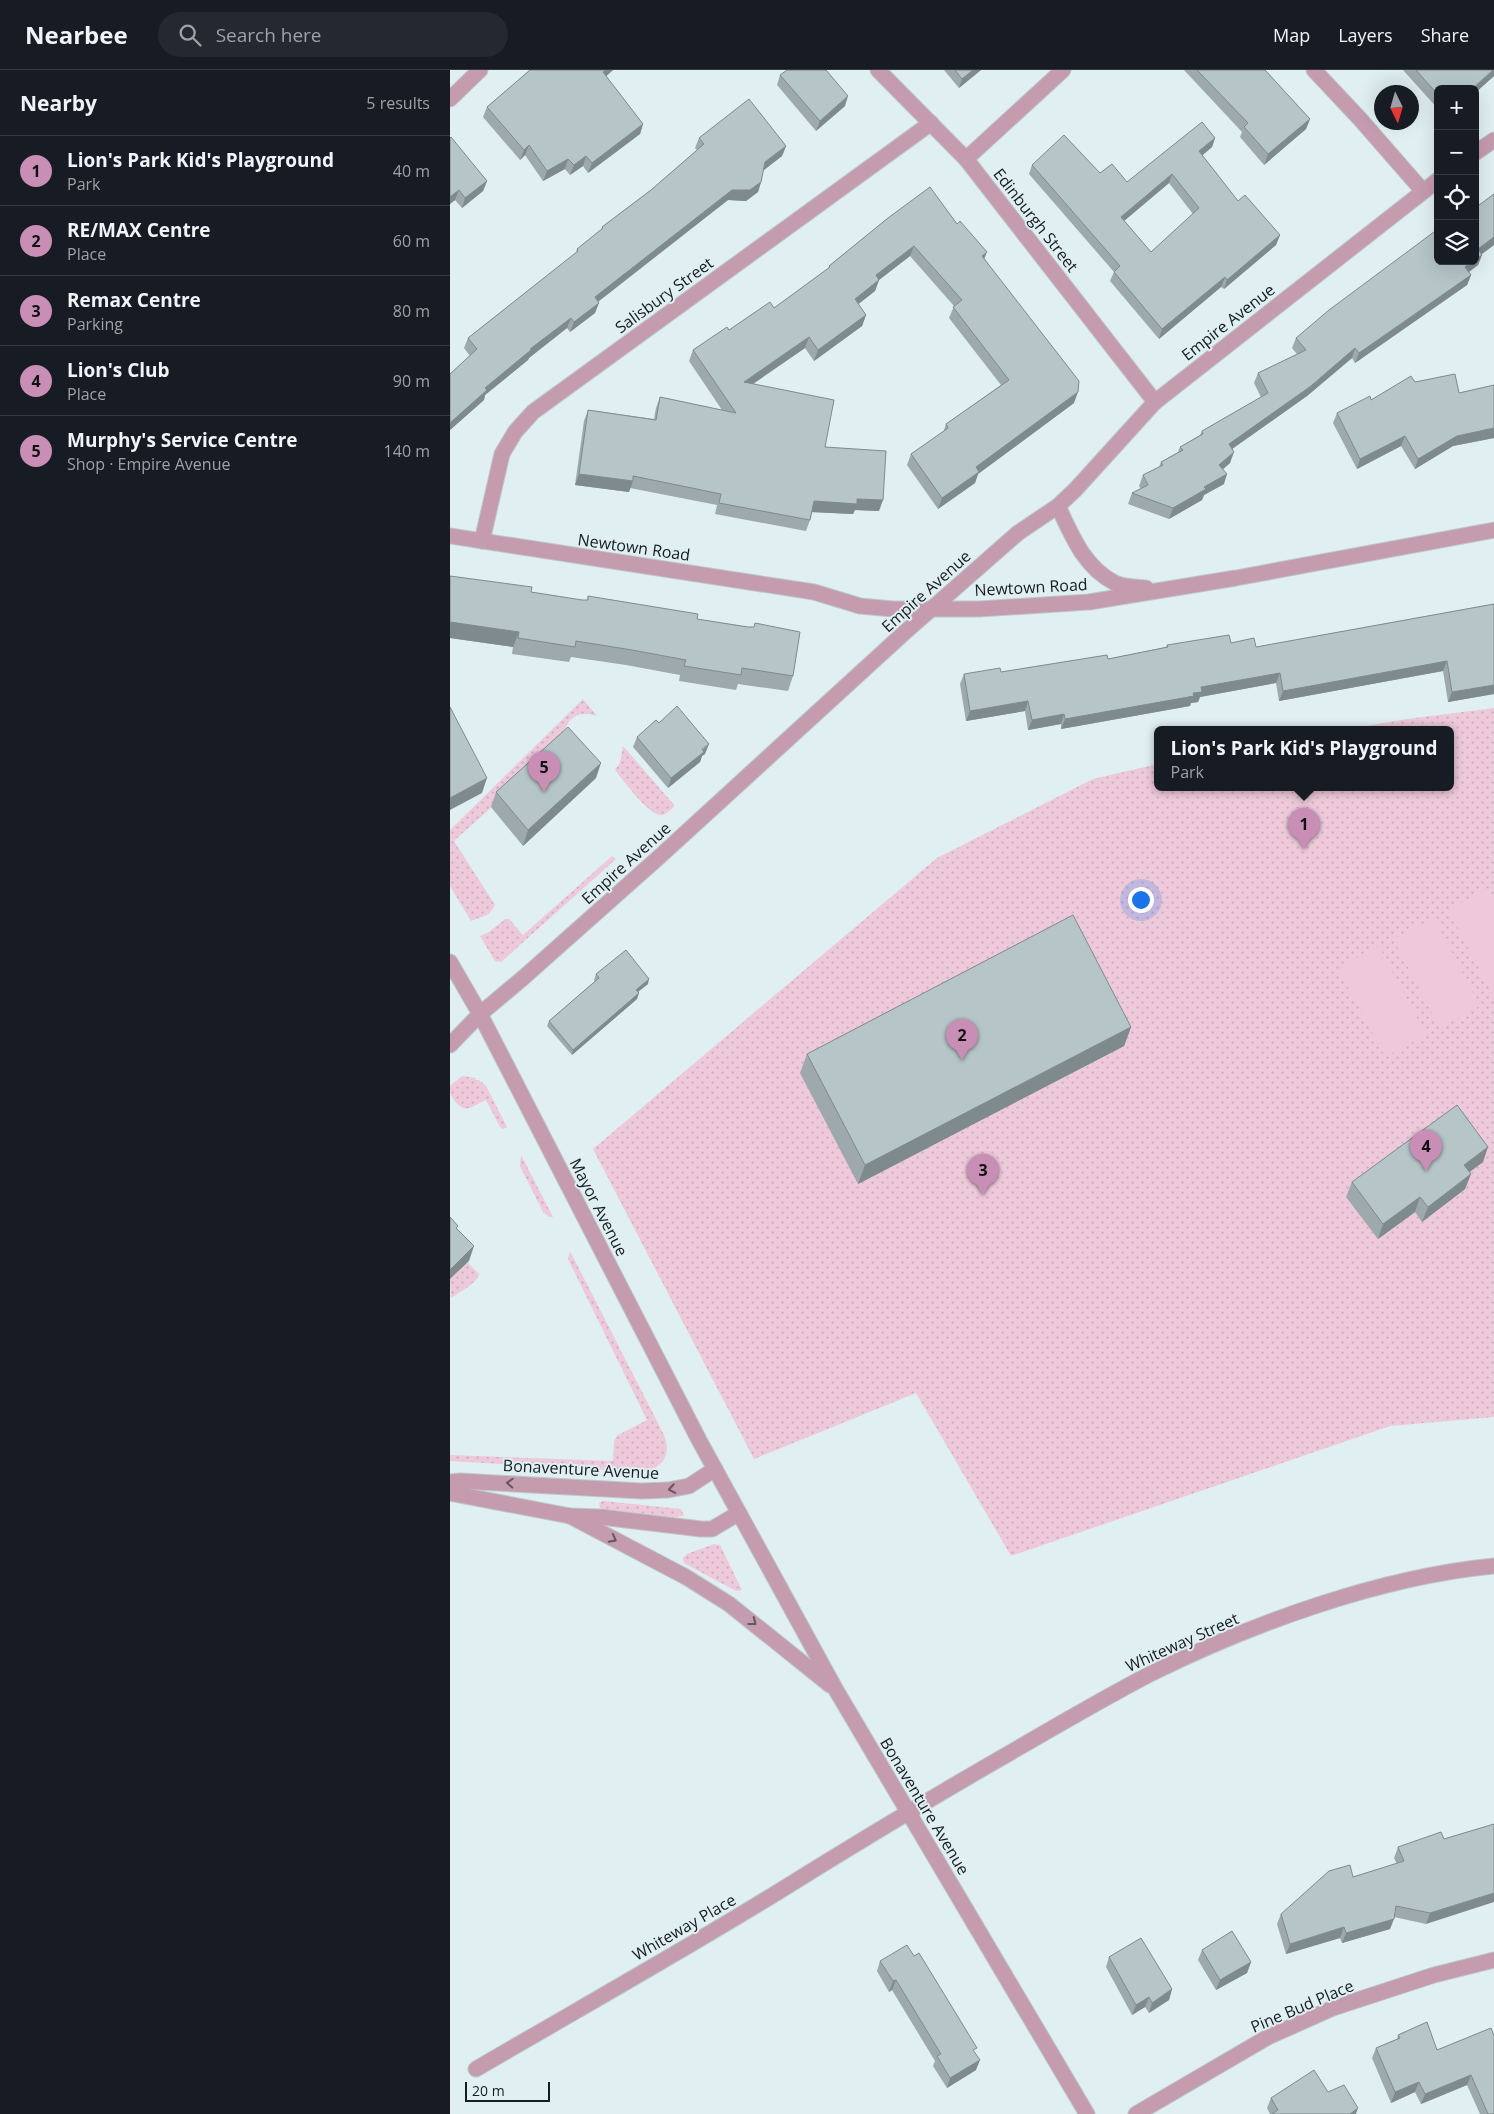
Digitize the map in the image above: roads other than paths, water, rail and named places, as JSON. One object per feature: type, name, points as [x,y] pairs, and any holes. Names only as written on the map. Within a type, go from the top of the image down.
[{"type":"street","points":[[452,95],[480,70]]},
{"type":"street","name":"Edinburgh Street","points":[[878,70],[966,158],[1155,402]]},
{"type":"street","points":[[966,158],[1063,70]]},
{"type":"street","points":[[1314,70],[1422,190]]},
{"type":"street","name":"Salisbury Street","points":[[482,541],[502,454],[515,432],[533,412],[931,123]]},
{"type":"street","points":[[1479,151],[1494,140]]},
{"type":"street","name":"Empire Avenue","points":[[450,1045],[480,1014],[651,864],[932,609],[1018,533],[1058,506],[1075,490],[1155,402],[1422,190],[1434,182]]},
{"type":"street","points":[[1058,506],[1085,558],[1099,572],[1117,584],[1160,591]]},
{"type":"street","name":"Newtown Road","points":[[450,536],[814,592],[830,595],[860,606],[893,609],[980,609],[1089,602],[1160,591],[1494,530]]},
{"type":"street","name":"Mayor Avenue","points":[[450,962],[480,1014],[715,1469]]},
{"type":"street","name":"Bonaventure Avenue","points":[[450,1482],[642,1491],[668,1490],[689,1486],[715,1469],[836,1690],[1087,2114]]},
{"type":"street","points":[[450,1493],[570,1516],[601,1517],[712,1529],[739,1513]]},
{"type":"street","points":[[570,1516],[686,1577],[729,1604],[836,1690]]},
{"type":"street","name":"Whiteway Street","points":[[908,1811],[1097,1702],[1152,1673],[1214,1645],[1272,1622],[1337,1600],[1412,1579],[1494,1566]]},
{"type":"street","name":"Whiteway Place","points":[[476,2069],[756,1905],[908,1811]]},
{"type":"street","name":"Pine Bud Place","points":[[1136,2114],[1268,2037],[1333,2008],[1434,1975],[1494,1960]]},
{"type":"place","name":"Murphy's Service Centre","points":[[544,792]]},
{"type":"place","name":"Lion's Park Kid's Playground","points":[[1304,849]]},
{"type":"place","name":"RE/MAX Centre","points":[[962,1060]]},
{"type":"place","name":"Lion's Club","points":[[1426,1171]]},
{"type":"place","name":"Remax Centre","points":[[983,1195]]}]
